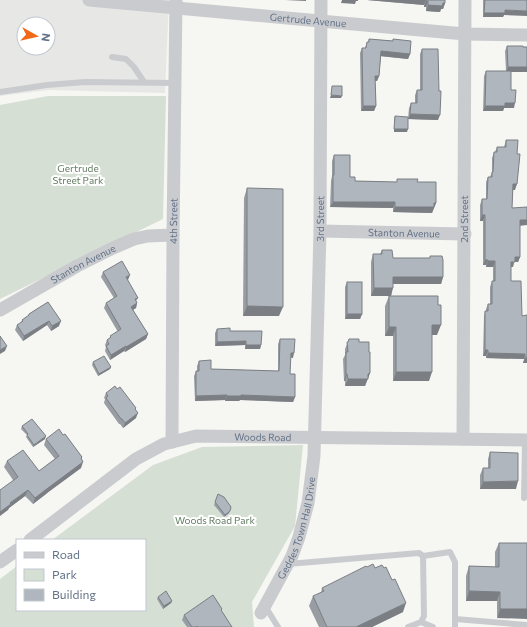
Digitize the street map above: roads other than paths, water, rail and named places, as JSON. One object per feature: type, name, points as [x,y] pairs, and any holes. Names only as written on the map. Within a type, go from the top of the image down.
[{"type":"street","name":"Gertrude Avenue","points":[[89,0],[176,4],[320,22],[465,34],[527,35]]},
{"type":"street","name":"3rd Street","points":[[314,438],[320,231],[321,0]]},
{"type":"street","name":"2nd Street","points":[[463,439],[465,0]]},
{"type":"street","name":"4th Street","points":[[172,442],[176,4]]},
{"type":"street","name":"Stanton Avenue","points":[[320,231],[465,234]]},
{"type":"street","name":"Stanton Avenue","points":[[0,310],[77,266],[113,248],[134,239],[148,236],[173,235]]},
{"type":"street","name":"Woods Road","points":[[31,539],[136,460],[164,444],[196,436],[526,440]]},
{"type":"street","name":"Geddes Town Hall Drive","points":[[263,610],[292,556],[299,537],[308,503],[314,456],[314,438]]},
{"type":"street","points":[[0,562],[16,551]]},
{"type":"lane","points":[[112,57],[126,60],[134,67],[144,82]]},
{"type":"lane","points":[[0,92],[47,85],[85,82],[175,83]]},
{"type":"lane","points":[[524,498],[526,440]]},
{"type":"lane","points":[[288,564],[419,553],[423,556],[450,552],[455,562],[455,627]]},
{"type":"lane","points":[[422,622],[424,616],[423,556]]},
{"type":"lane","points":[[263,610],[278,627]]},
{"type":"lane","points":[[455,619],[527,625]]},
{"type":"lane","points":[[408,627],[422,622],[433,627]]},
{"type":"park label","name":"Gertrude Street Park","points":[[78,174]]},
{"type":"park label","name":"Woods Road Park","points":[[215,520]]}]
